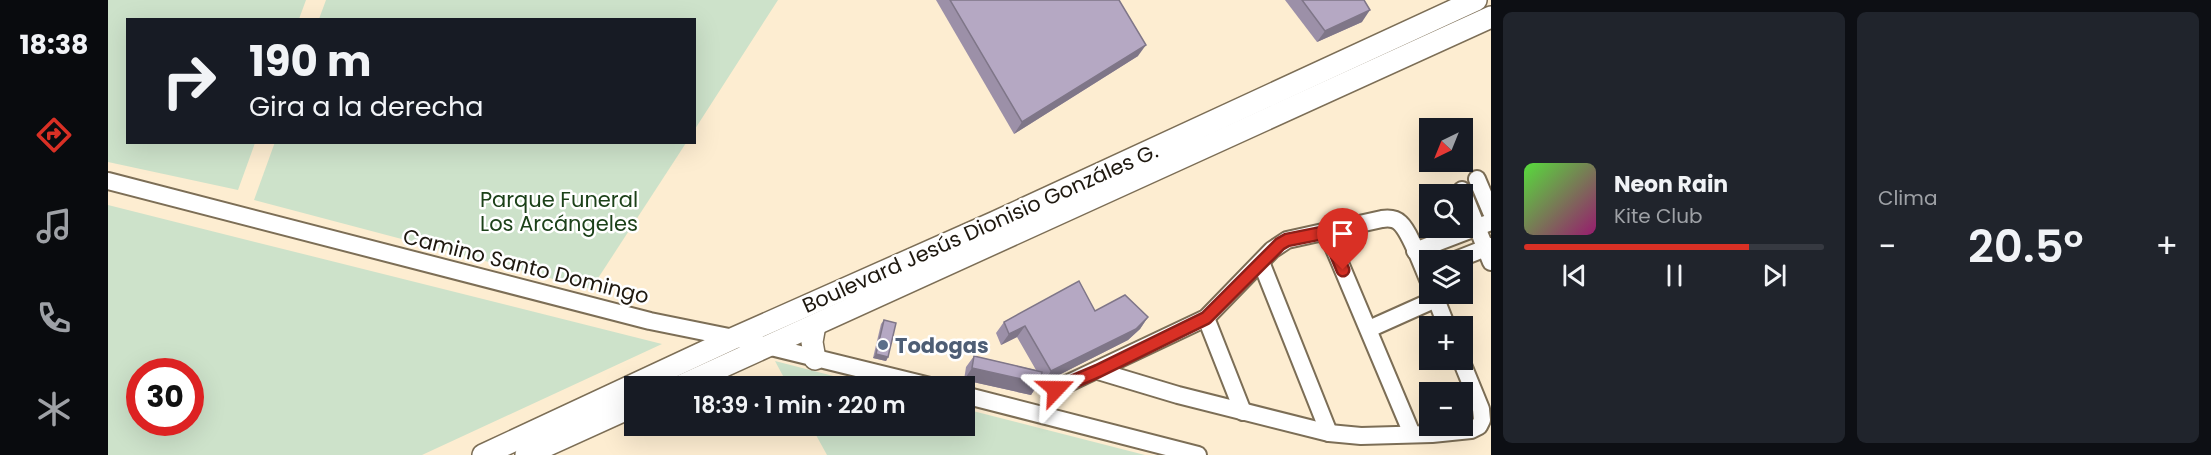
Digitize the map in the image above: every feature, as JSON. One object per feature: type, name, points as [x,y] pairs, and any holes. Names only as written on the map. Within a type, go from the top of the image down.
[{"type":"main road","name":"Boulevard Jesús Dionisio Gonzáles G.","points":[[483,455],[734,338],[1027,207],[1476,0]]},
{"type":"main road","name":"Boulevard Jesús Dionisio Gonzáles G.","points":[[703,376],[1491,17]]},
{"type":"main road","points":[[815,325],[812,342],[815,359]]},
{"type":"main road","points":[[526,455],[624,411]]},
{"type":"street","points":[[1477,180],[1491,212]]},
{"type":"street","name":"Camino Santo Domingo","points":[[108,181],[650,321],[734,338],[887,376]]},
{"type":"street","points":[[1473,208],[1484,225],[1489,252],[1473,256]]},
{"type":"street","points":[[1056,389],[1206,318],[1272,250],[1287,240],[1382,219],[1393,219],[1402,224],[1419,259]]},
{"type":"street","points":[[1415,251],[1484,225]]},
{"type":"street","points":[[1327,232],[1412,434]]},
{"type":"street","points":[[1261,262],[1329,434]]},
{"type":"street","points":[[1369,329],[1419,293]]},
{"type":"street","points":[[1206,318],[1243,412]]},
{"type":"street","points":[[1098,371],[1178,395],[1329,434],[1362,436],[1432,434],[1471,430],[1479,426],[1482,420],[1481,410],[1465,370]]},
{"type":"street","points":[[975,397],[1198,455]]},
{"type":"green space","points":[[108,0],[306,0],[299,18],[126,18],[126,144],[255,144],[238,190],[108,162]]},
{"type":"green space","points":[[326,0],[778,0],[696,127],[696,18],[319,18]]},
{"type":"green space","name":"Parque Funeral Los Arcángeles","points":[[274,144],[685,144],[591,289],[254,200]]},
{"type":"green space","points":[[108,205],[662,344],[422,455],[108,455]]},
{"type":"green space","points":[[775,361],[833,376],[783,376]]},
{"type":"green space","points":[[975,412],[1145,455],[827,455],[817,436],[975,436]]},
{"type":"building","points":[[950,0],[1119,0],[1146,45],[1022,122]]},
{"type":"building","points":[[1302,0],[1364,0],[1370,10],[1325,31]]},
{"type":"building","points":[[1079,281],[1095,311],[1125,295],[1148,317],[1136,329],[1051,371],[1025,326],[1009,334],[1004,322]]},
{"type":"building","name":"Todogas","points":[[884,320],[896,323],[888,357],[876,354]]},
{"type":"building","points":[[974,356],[1042,372],[1039,383],[972,368]]},
{"type":"place","name":"Todogas","points":[[883,345]]},
{"type":"route","points":[[1056,389],[1206,318],[1272,250],[1287,240],[1327,232],[1343,270]]}]
